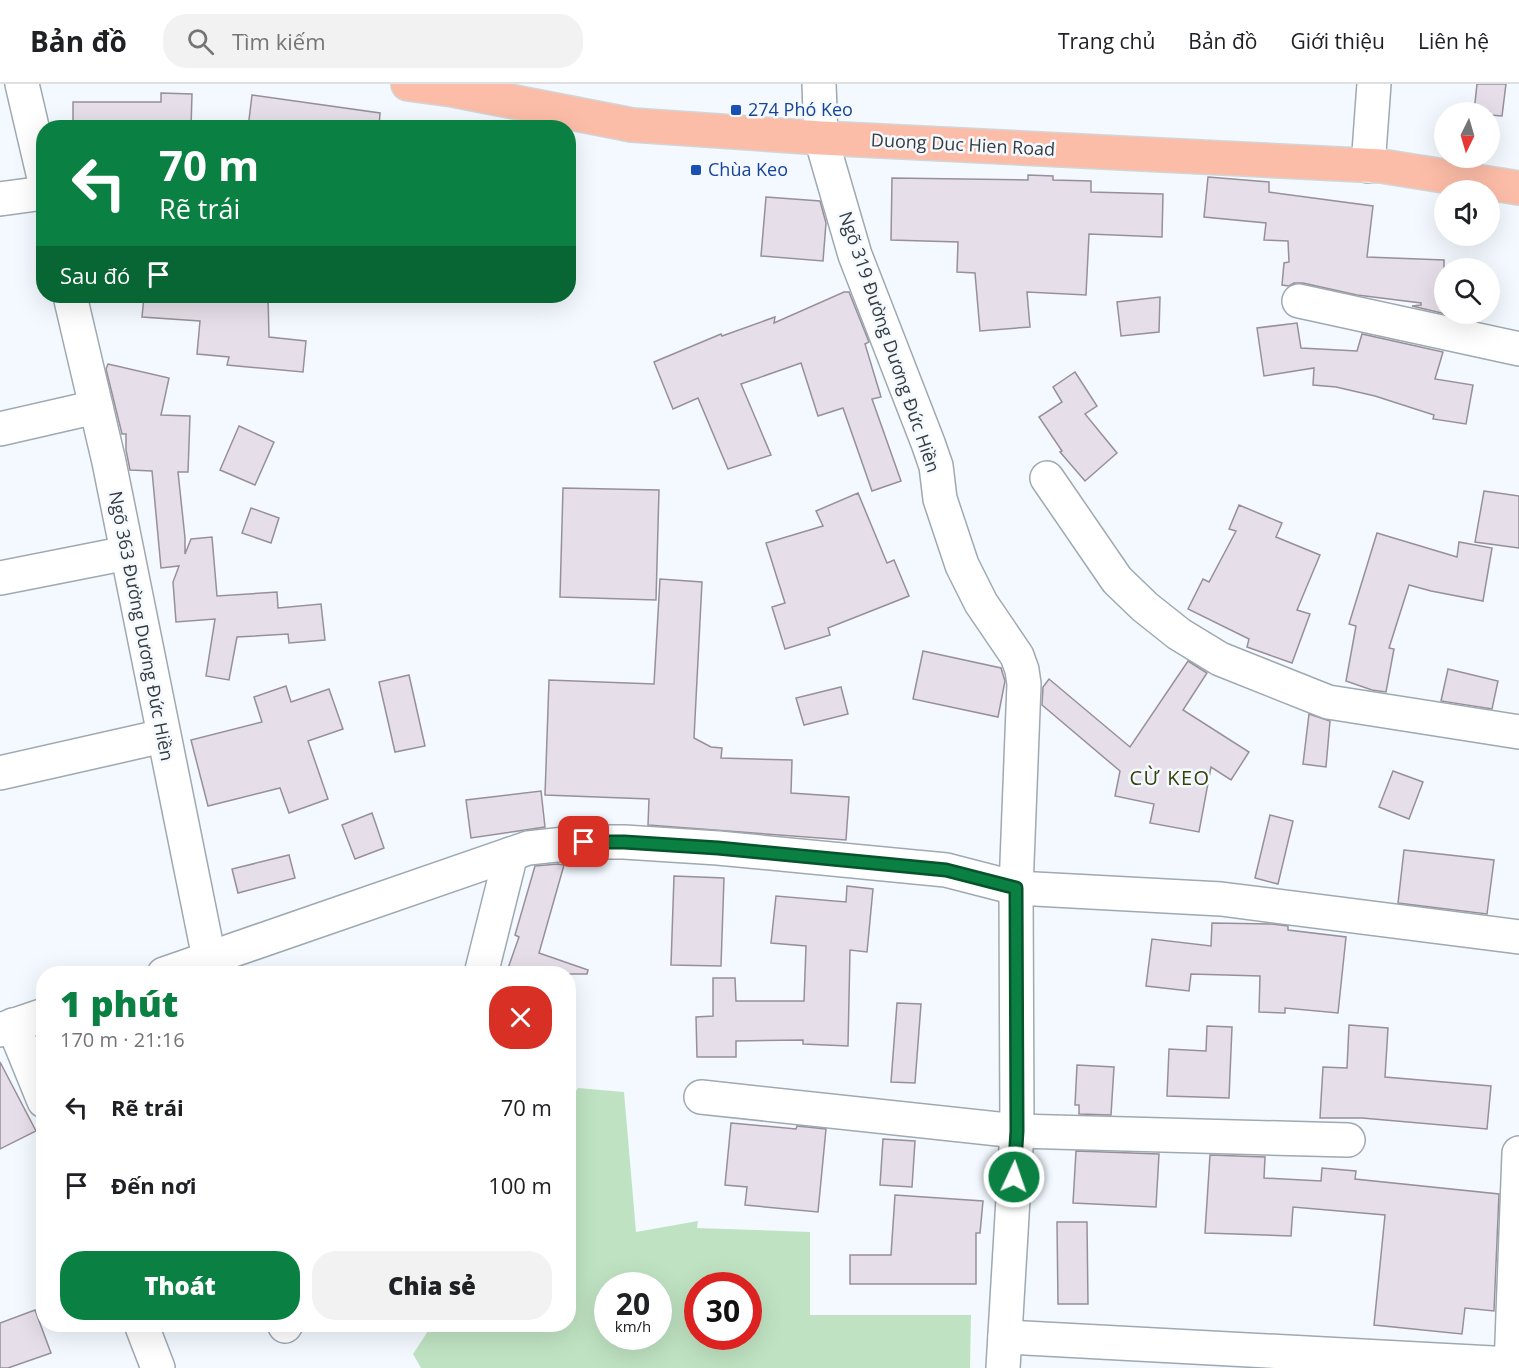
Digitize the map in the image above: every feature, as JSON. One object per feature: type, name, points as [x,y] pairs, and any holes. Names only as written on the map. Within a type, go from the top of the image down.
[{"type":"highway","name":"Duong Duc Hien Road","points":[[408,84],[453,90],[632,125],[821,138],[1368,166],[1519,188]]},
{"type":"street","points":[[22,84],[36,144]]},
{"type":"street","name":"Ngõ 319 Đường Dương Đức Hiền","points":[[819,84],[821,138],[855,255],[936,466],[940,499],[962,565],[981,603],[1012,648],[1022,670],[1024,684],[1016,888],[1017,1131],[1004,1352]]},
{"type":"street","points":[[1368,166],[1374,84]]},
{"type":"street","points":[[0,199],[36,194]]},
{"type":"street","points":[[1299,301],[1519,349]]},
{"type":"street","name":"Ngõ 363 Đường Dương Đức Hiền","points":[[72,303],[127,553],[209,958]]},
{"type":"street","points":[[0,429],[96,407]]},
{"type":"street","points":[[1047,478],[1117,580],[1145,607],[1179,634],[1220,659],[1328,702],[1519,732]]},
{"type":"street","points":[[0,578],[127,553]]},
{"type":"street","points":[[0,772],[163,736]]},
{"type":"street","points":[[186,966],[528,848],[584,842],[718,848],[946,870],[1016,888],[1221,899],[1519,938]]},
{"type":"street","points":[[483,966],[512,854]]},
{"type":"street","points":[[36,1018],[6,1028],[36,1086]]},
{"type":"street","points":[[701,1097],[1017,1131],[1348,1140]]},
{"type":"street","points":[[1004,1352],[1511,1366],[1519,1153]]},
{"type":"street","points":[[144,1332],[158,1368]]},
{"type":"green space","points":[[578,1088],[624,1092],[636,1232],[698,1221],[697,1228],[810,1232],[810,1315],[971,1315],[970,1368],[421,1368],[413,1354],[427,1332],[576,1332],[576,1091]]},
{"type":"building","points":[[1477,84],[1506,84],[1502,116],[1500,116],[1500,102],[1475,102]]},
{"type":"building","points":[[161,93],[192,94],[191,120],[73,120],[73,102],[161,102]]},
{"type":"building","points":[[252,95],[380,113],[380,120],[249,120]]},
{"type":"building","points":[[1028,175],[1053,176],[1053,180],[1091,181],[1091,192],[1163,194],[1162,237],[1089,234],[1086,295],[1027,292],[1030,327],[980,331],[975,273],[957,272],[958,242],[891,240],[892,178],[1028,180]]},
{"type":"building","points":[[1208,177],[1269,182],[1269,192],[1373,206],[1367,257],[1434,260],[1434,312],[1412,306],[1421,305],[1421,303],[1357,295],[1303,283],[1282,285],[1284,263],[1289,262],[1288,241],[1264,240],[1266,223],[1204,217]]},
{"type":"building","points":[[766,197],[820,201],[826,223],[823,261],[761,256]]},
{"type":"building","points":[[844,292],[849,292],[869,342],[865,344],[881,397],[872,399],[901,481],[872,491],[843,408],[818,416],[801,363],[741,384],[771,455],[728,469],[698,398],[673,409],[654,362],[721,334],[722,336],[775,317],[774,323]]},
{"type":"building","points":[[1160,297],[1159,332],[1121,336],[1117,302]]},
{"type":"building","points":[[143,303],[268,303],[269,337],[306,341],[303,372],[227,365],[229,357],[197,354],[200,321],[142,317]]},
{"type":"building","points":[[1297,323],[1301,348],[1357,351],[1362,334],[1443,352],[1435,379],[1473,385],[1466,424],[1433,419],[1434,415],[1375,396],[1336,387],[1313,385],[1314,368],[1264,376],[1257,328]]},
{"type":"building","points":[[108,364],[169,378],[161,415],[190,416],[188,472],[178,472],[185,554],[191,539],[212,537],[217,596],[277,592],[278,608],[321,604],[325,640],[289,643],[288,634],[237,637],[229,680],[206,676],[215,619],[176,622],[173,582],[179,566],[161,568],[152,471],[130,470],[126,434],[122,434],[106,369]]},
{"type":"building","points":[[1075,372],[1097,406],[1085,414],[1117,453],[1085,481],[1060,452],[1062,451],[1039,417],[1062,402],[1053,387]]},
{"type":"building","points":[[239,426],[274,442],[255,485],[220,470]]},
{"type":"building","points":[[563,488],[659,490],[656,600],[560,597]]},
{"type":"building","points":[[1484,491],[1519,496],[1519,548],[1475,542]]},
{"type":"building","points":[[858,493],[887,563],[894,560],[909,596],[828,628],[830,635],[785,649],[772,607],[785,603],[766,543],[823,526],[816,511]]},
{"type":"building","points":[[1239,505],[1282,523],[1276,537],[1320,555],[1297,610],[1310,614],[1292,663],[1247,647],[1249,639],[1188,609],[1203,579],[1209,582],[1236,531],[1229,529]]},
{"type":"building","points":[[251,508],[279,518],[271,543],[242,533]]},
{"type":"building","points":[[1377,533],[1457,557],[1459,542],[1492,548],[1483,601],[1409,585],[1389,648],[1394,649],[1386,692],[1346,681],[1356,626],[1349,624]]},
{"type":"building","points":[[660,579],[702,582],[694,738],[711,747],[722,748],[721,758],[792,760],[791,793],[849,797],[846,840],[648,825],[649,799],[545,795],[549,680],[654,684]]},
{"type":"building","points":[[923,651],[1001,668],[1005,681],[998,717],[913,699]]},
{"type":"building","points":[[1188,661],[1207,673],[1183,710],[1249,752],[1231,780],[1211,767],[1199,832],[1150,823],[1154,804],[1115,796],[1120,771],[1042,705],[1043,687],[1049,679],[1130,747]]},
{"type":"building","points":[[1448,669],[1498,681],[1492,709],[1441,701]]},
{"type":"building","points":[[409,675],[425,746],[395,752],[379,682]]},
{"type":"building","points":[[286,686],[291,702],[329,689],[343,729],[308,741],[328,799],[289,813],[280,788],[208,806],[191,740],[262,722],[254,697]]},
{"type":"building","points":[[841,687],[848,714],[804,725],[796,698]]},
{"type":"building","points":[[1309,714],[1330,721],[1326,767],[1303,764]]},
{"type":"building","points":[[1393,771],[1423,782],[1409,819],[1379,807]]},
{"type":"building","points":[[541,791],[545,827],[471,838],[466,800]]},
{"type":"building","points":[[372,813],[384,848],[355,859],[342,825]]},
{"type":"building","points":[[1270,815],[1293,821],[1278,884],[1255,878]]},
{"type":"building","points":[[1404,850],[1494,860],[1487,914],[1398,903]]},
{"type":"building","points":[[289,855],[295,878],[238,893],[232,869]]},
{"type":"building","points":[[564,865],[539,953],[588,970],[587,974],[576,974],[576,966],[509,966],[519,937],[515,935],[535,866]]},
{"type":"building","points":[[674,876],[724,878],[721,966],[671,965]]},
{"type":"building","points":[[847,886],[873,889],[867,952],[850,950],[848,1046],[803,1044],[803,1040],[736,1041],[736,1057],[697,1057],[696,1017],[713,1016],[713,978],[735,978],[736,1001],[804,1001],[806,946],[771,943],[776,896],[846,902]]},
{"type":"building","points":[[1212,923],[1272,924],[1288,926],[1288,930],[1346,937],[1338,1013],[1285,1008],[1285,1013],[1259,1012],[1260,976],[1191,974],[1189,991],[1146,986],[1152,939],[1211,946]]},
{"type":"building","points":[[897,1003],[921,1004],[915,1083],[891,1082]]},
{"type":"building","points":[[1349,1025],[1388,1028],[1385,1077],[1491,1086],[1487,1129],[1362,1118],[1320,1118],[1323,1067],[1347,1068]]},
{"type":"building","points":[[1207,1026],[1232,1027],[1229,1098],[1167,1096],[1169,1049],[1206,1051]]},
{"type":"building","points":[[0,1062],[36,1131],[0,1149]]},
{"type":"building","points":[[1077,1065],[1114,1067],[1111,1115],[1079,1114],[1079,1105],[1075,1105]]},
{"type":"building","points":[[731,1123],[796,1129],[797,1126],[826,1129],[818,1212],[745,1205],[747,1187],[725,1185]]},
{"type":"building","points":[[883,1139],[915,1141],[912,1187],[880,1185]]},
{"type":"building","points":[[1076,1151],[1159,1154],[1156,1207],[1073,1203]]},
{"type":"building","points":[[1210,1155],[1265,1157],[1264,1178],[1321,1181],[1322,1168],[1356,1171],[1355,1179],[1499,1194],[1494,1311],[1465,1308],[1462,1334],[1374,1325],[1385,1215],[1293,1207],[1291,1236],[1205,1233]]},
{"type":"building","points":[[895,1195],[983,1201],[980,1233],[976,1233],[976,1284],[850,1284],[850,1255],[891,1255]]},
{"type":"building","points":[[1057,1222],[1087,1222],[1088,1304],[1058,1304]]},
{"type":"building","points":[[35,1310],[36,1332],[43,1332],[51,1353],[8,1368],[0,1368],[0,1323]]},
{"type":"place","name":"274 Phó Keo","points":[[736,110]]},
{"type":"place","name":"Chùa Keo","points":[[696,170]]},
{"type":"district","name":"CỪ KEO","points":[[1170,778]]},
{"type":"route","points":[[584,842],[718,848],[946,870],[1016,888],[1017,1131],[1014,1177]]}]
